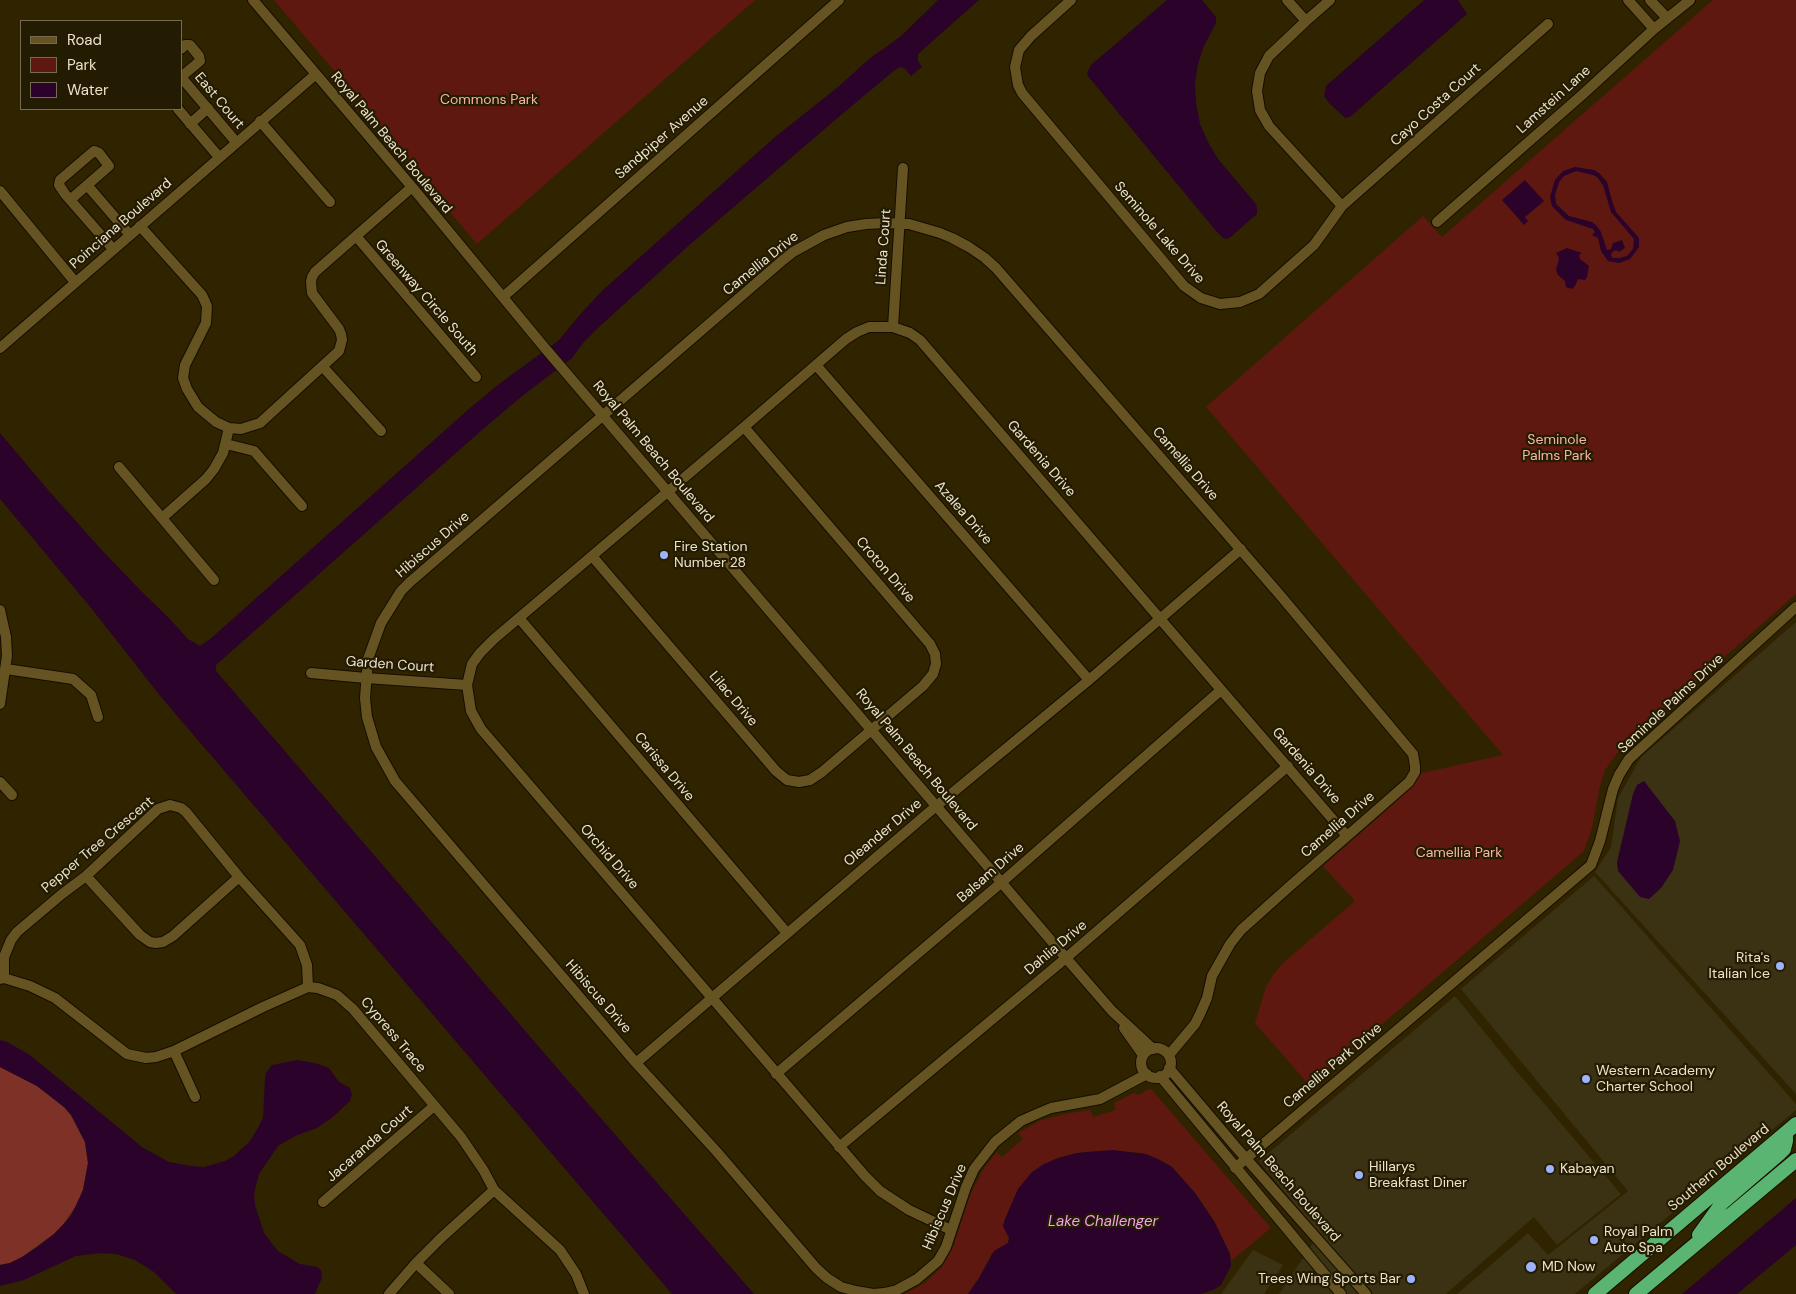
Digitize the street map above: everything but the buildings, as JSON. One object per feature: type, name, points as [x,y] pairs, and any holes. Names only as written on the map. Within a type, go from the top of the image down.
[{"type":"highway","points":[[1689,1250],[1722,1203],[1784,1149],[1791,1129]]},
{"type":"highway","name":"Southern Boulevard","points":[[1595,1294],[1791,1129]]},
{"type":"highway","points":[[1636,1294],[1796,1160]]},
{"type":"street","name":"Royal Palm Beach Boulevard","points":[[253,0],[412,187],[544,347],[1112,1011],[1143,1055]]},
{"type":"street","name":"Sandpiper Avenue","points":[[503,297],[839,0]]},
{"type":"street","name":"Seminole Lake Drive","points":[[1071,0],[1030,36],[1019,50],[1015,67],[1018,85],[1022,93],[1184,286],[1192,293],[1220,304],[1230,304],[1250,299],[1259,294],[1314,245],[1342,206]]},
{"type":"street","points":[[1287,0],[1306,21]]},
{"type":"street","points":[[1330,0],[1269,56],[1257,82],[1258,100],[1264,118],[1270,126],[1342,206]]},
{"type":"street","points":[[1628,0],[1654,29]]},
{"type":"street","points":[[1650,0],[1667,18]]},
{"type":"street","name":"Lamstein Lane","points":[[1437,222],[1654,29],[1690,0]]},
{"type":"street","name":"Cayo Costa Court","points":[[1342,206],[1548,24]]},
{"type":"street","points":[[182,47],[190,45],[199,56],[200,61],[182,76]]},
{"type":"street","name":"Poinciana Boulevard","points":[[0,348],[316,74]]},
{"type":"street","name":"East Court","points":[[182,78],[236,142]]},
{"type":"street","points":[[190,124],[208,108]]},
{"type":"street","points":[[179,110],[219,157]]},
{"type":"street","points":[[260,121],[330,202]]},
{"type":"street","points":[[70,200],[109,166],[99,153],[94,151],[60,180],[59,185],[70,200],[113,250]]},
{"type":"street","name":"Linda Court","points":[[893,327],[903,168]]},
{"type":"street","points":[[87,185],[130,235]]},
{"type":"street","points":[[140,226],[205,300],[207,311],[206,323],[188,358],[183,378],[192,398],[198,407],[216,422],[229,428],[241,429],[260,423],[339,351],[342,334],[312,293],[310,282],[315,272],[412,187]]},
{"type":"street","points":[[0,191],[76,282]]},
{"type":"street","name":"Camellia Drive","points":[[604,416],[793,252],[824,235],[847,227],[866,224],[899,223],[922,227],[970,247],[996,268],[1241,549],[1413,754],[1415,766],[1409,782],[1241,930],[1230,944],[1212,976],[1207,998],[1200,1014],[1186,1036],[1161,1051]]},
{"type":"street","name":"Greenway Circle South","points":[[356,236],[476,377]]},
{"type":"street","name":"Gardenia Drive","points":[[669,492],[846,339],[857,332],[876,326],[893,327],[910,333],[920,340],[1347,836]]},
{"type":"street","name":"Azalea Drive","points":[[816,365],[1089,680]]},
{"type":"street","points":[[323,367],[381,431]]},
{"type":"street","name":"Hibiscus Drive","points":[[604,416],[406,587],[390,607],[373,641],[366,678],[365,698],[370,729],[384,764],[395,781],[636,1063],[717,1152],[816,1268],[841,1287],[873,1294],[897,1290],[927,1272],[938,1261],[946,1247],[962,1195],[974,1169],[994,1142],[1021,1122],[1051,1108],[1100,1100],[1128,1085],[1144,1071]]},
{"type":"street","points":[[162,518],[206,479],[220,458],[226,444],[229,428]]},
{"type":"street","name":"Croton Drive","points":[[744,428],[930,644],[935,654],[936,664],[933,674],[923,686],[872,729]]},
{"type":"street","points":[[226,444],[254,451],[302,506]]},
{"type":"street","points":[[119,467],[214,580]]},
{"type":"street","name":"Orchid Drive","points":[[669,492],[480,653],[472,664],[467,685],[471,711],[482,729],[839,1147],[880,1191],[916,1214],[951,1230]]},
{"type":"street","name":"Oleander Drive","points":[[636,1063],[1241,549]]},
{"type":"street","name":"Lilac Drive","points":[[592,556],[776,771],[787,780],[799,782],[810,780],[872,729]]},
{"type":"street","name":"Seminole Palms Drive","points":[[1449,985],[1591,865],[1600,841],[1613,789],[1628,759],[1796,607]]},
{"type":"street","points":[[0,610],[6,637],[6,669],[0,704]]},
{"type":"street","name":"Carissa Drive","points":[[519,618],[787,933]]},
{"type":"street","points":[[6,669],[72,679],[91,694],[98,717]]},
{"type":"street","name":"Garden Court","points":[[311,673],[467,685]]},
{"type":"street","name":"Balsam Drive","points":[[776,1074],[1002,882],[1221,690]]},
{"type":"street","name":"Dahlia Drive","points":[[839,1147],[1066,958],[1288,766]]},
{"type":"street","points":[[0,782],[12,795]]},
{"type":"street","name":"Pepper Tree Crescent","points":[[2,979],[4,957],[11,940],[39,912],[86,876],[158,809],[170,805],[181,808],[186,812],[300,945],[306,966],[308,987]]},
{"type":"street","points":[[86,876],[140,935],[150,942],[156,943],[163,942],[173,936],[239,876]]},
{"type":"street","points":[[2,979],[30,986],[55,998],[127,1054],[137,1057],[156,1057],[174,1051],[308,987]]},
{"type":"street","name":"Camellia Park Drive","points":[[1235,1168],[1449,985]]},
{"type":"street","name":"Cypress Trace","points":[[308,987],[328,991],[346,1001],[474,1154],[494,1190],[560,1250],[576,1274],[584,1294]]},
{"type":"street","name":"Royal Palm Beach Boulevard","points":[[1112,1011],[1161,1051]]},
{"type":"street","points":[[174,1051],[194,1097]]},
{"type":"street","points":[[1147,1051],[1161,1051],[1171,1062],[1169,1068],[1164,1075],[1152,1077],[1144,1071],[1143,1055],[1147,1051]]},
{"type":"street","name":"Royal Palm Beach Boulevard","points":[[1169,1068],[1246,1159],[1366,1294]]},
{"type":"street","name":"Royal Palm Beach Boulevard","points":[[1160,1076],[1341,1294]]},
{"type":"street","name":"Jacaranda Court","points":[[323,1202],[434,1106]]},
{"type":"street","points":[[389,1294],[416,1263],[460,1219],[494,1190]]},
{"type":"street","points":[[416,1263],[449,1294]]},
{"type":"shaded area","points":[[1796,622],[1796,1094],[1595,872],[1611,847],[1618,798],[1641,757]]},
{"type":"shaded area","points":[[1594,876],[1796,1104],[1796,1110],[1575,1294],[1457,1294],[1528,1233],[1548,1255],[1628,1191],[1461,989]]},
{"type":"shaded area","points":[[1455,996],[1621,1194],[1557,1245],[1534,1217],[1446,1294],[1279,1294],[1319,1234],[1259,1161]]},
{"type":"shaded area","points":[[0,1067],[37,1086],[64,1107],[71,1115],[85,1142],[88,1163],[83,1190],[78,1203],[63,1225],[54,1234],[22,1257],[10,1263],[0,1265]]},
{"type":"shaded area","points":[[1253,1250],[1283,1265],[1264,1294],[1221,1294]]},
{"type":"green space","name":"Commons Park","points":[[274,0],[755,0],[477,244],[422,179],[411,161]]},
{"type":"green space","name":"Seminole Palms Park","points":[[1713,0],[1796,0],[1796,594],[1620,749],[1605,770],[1592,828],[1584,851],[1310,1086],[1255,1023],[1266,987],[1282,964],[1355,901],[1323,866],[1408,791],[1422,773],[1503,755],[1206,407],[1423,216],[1442,237]]},
{"type":"green space","points":[[1149,1089],[1152,1090],[1271,1228],[1231,1261],[1230,1253],[1214,1221],[1196,1194],[1172,1167],[1146,1154],[1133,1152],[1094,1151],[1077,1153],[1058,1158],[1012,1203],[1003,1226],[1009,1238],[1008,1243],[992,1253],[968,1294],[905,1294],[925,1283],[940,1269],[953,1247],[970,1195],[984,1168],[997,1152],[1002,1157],[1023,1139],[1018,1133],[1039,1121],[1064,1114],[1090,1110],[1093,1117],[1116,1110],[1114,1103],[1134,1093],[1139,1095]]},
{"type":"water","points":[[938,0],[979,0],[918,54],[918,61],[922,67],[911,76],[905,69],[900,67],[841,115],[686,248],[598,328],[583,343],[572,358],[482,430],[216,665],[216,671],[754,1294],[672,1294],[161,697],[91,608],[0,499],[0,433],[100,548],[188,639],[200,646],[470,408],[499,384],[558,341],[603,290],[775,137],[838,87],[870,58],[900,37]]},
{"type":"water","points":[[1167,0],[1202,0],[1216,17],[1216,23],[1203,48],[1195,83],[1200,124],[1218,159],[1256,204],[1257,208],[1257,214],[1227,239],[1223,238],[1216,231],[1087,75],[1091,65]]},
{"type":"water","points":[[1424,0],[1458,0],[1467,14],[1350,117],[1345,118],[1324,96],[1326,86]]},
{"type":"water","points":[[1575,167],[1594,170],[1607,182],[1616,212],[1639,238],[1639,247],[1630,259],[1619,263],[1608,261],[1601,251],[1598,238],[1592,235],[1595,232],[1593,229],[1566,220],[1552,206],[1550,197],[1555,180],[1563,171]],"holes":[[[1576,171],[1593,175],[1603,185],[1611,212],[1634,239],[1633,249],[1627,256],[1620,258],[1613,258],[1611,256],[1612,252],[1616,250],[1619,252],[1625,248],[1622,240],[1613,243],[1611,249],[1607,250],[1601,232],[1596,225],[1592,222],[1569,216],[1556,204],[1555,195],[1559,182],[1564,176]]]},
{"type":"water","points":[[1525,180],[1544,201],[1525,217],[1528,221],[1524,225],[1502,200]]},
{"type":"water","points":[[1567,248],[1582,253],[1579,255],[1580,259],[1589,266],[1585,280],[1578,279],[1572,289],[1566,287],[1565,281],[1558,275],[1556,270],[1559,258],[1556,253]]},
{"type":"water","points":[[1644,781],[1675,821],[1680,841],[1673,870],[1661,888],[1649,899],[1640,897],[1618,871],[1617,862],[1633,794],[1637,785]]},
{"type":"water","points":[[0,1040],[30,1055],[142,1147],[169,1162],[192,1166],[204,1167],[225,1161],[234,1156],[250,1141],[263,1117],[265,1078],[272,1065],[297,1060],[329,1068],[339,1082],[350,1088],[352,1094],[350,1101],[333,1117],[317,1128],[295,1136],[278,1146],[259,1174],[254,1194],[255,1205],[264,1233],[278,1251],[300,1264],[317,1267],[321,1270],[322,1278],[315,1294],[176,1294],[154,1272],[135,1260],[116,1254],[101,1253],[76,1256],[24,1280],[0,1286],[0,1265],[10,1263],[36,1248],[54,1234],[71,1216],[83,1190],[88,1163],[85,1142],[71,1115],[64,1107],[37,1086],[0,1067]]},
{"type":"water","name":"Lake Challenger","points":[[1112,1150],[1146,1154],[1160,1160],[1172,1167],[1195,1193],[1214,1221],[1230,1254],[1231,1266],[1221,1285],[1200,1294],[968,1294],[994,1251],[1008,1243],[1009,1238],[1003,1226],[1005,1219],[1018,1189],[1032,1172],[1058,1158],[1077,1153]]},
{"type":"water","points":[[1796,1198],[1796,1245],[1737,1294],[1682,1294]]},
{"type":"place","name":"Fire Station Number 28","points":[[664,555]]},
{"type":"place","name":"Rita's Italian Ice","points":[[1780,966]]},
{"type":"place","name":"Western Academy Charter School","points":[[1586,1079]]},
{"type":"place","name":"Kabayan","points":[[1550,1169]]},
{"type":"place","name":"Hillarys Breakfast Diner","points":[[1359,1175]]},
{"type":"place","name":"Royal Palm Auto Spa","points":[[1594,1240]]},
{"type":"place","name":"MD Now","points":[[1531,1267]]},
{"type":"place","name":"Trees Wing Sports Bar","points":[[1411,1279]]},
{"type":"park label","name":"Camellia Park","points":[[1459,853]]}]
